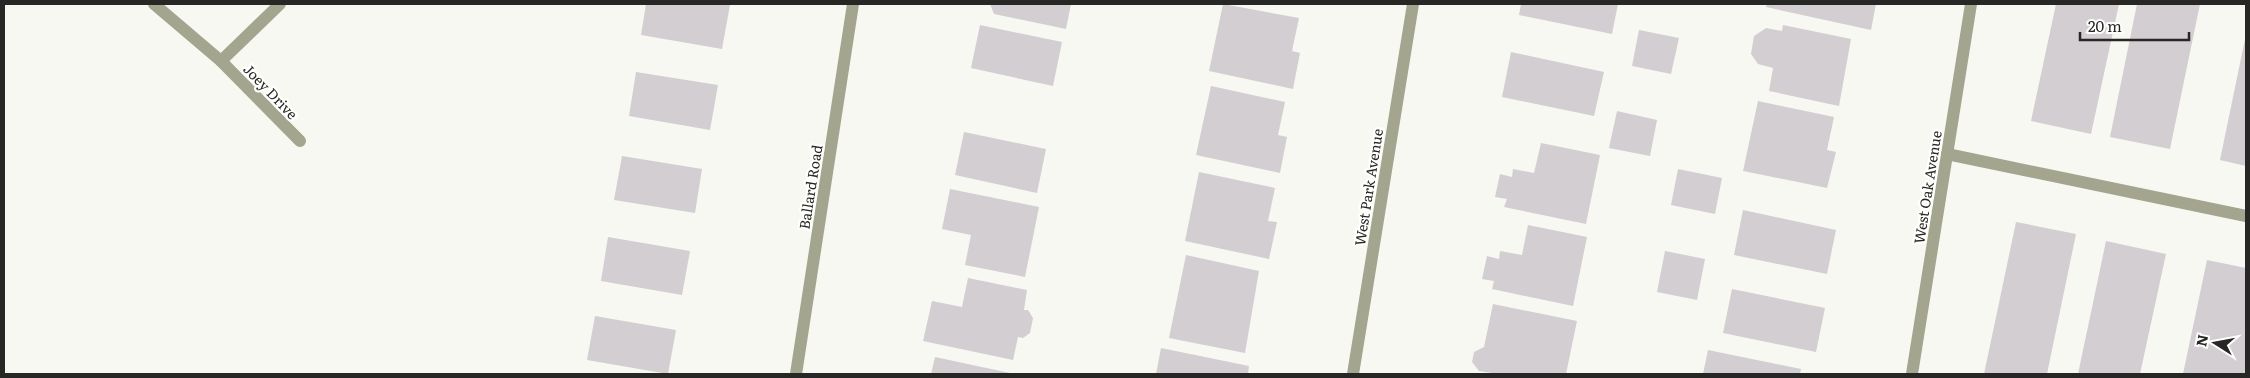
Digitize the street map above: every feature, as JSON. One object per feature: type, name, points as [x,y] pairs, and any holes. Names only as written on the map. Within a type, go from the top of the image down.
[{"type":"street","name":"Joey Drive","points":[[154,4],[221,61],[300,141]]},
{"type":"street","points":[[221,61],[280,4]]},
{"type":"street","name":"Ballard Road","points":[[796,374],[853,4]]},
{"type":"street","name":"West Park Avenue","points":[[1353,374],[1414,4]]},
{"type":"street","name":"West Oak Avenue","points":[[1912,374],[1971,4]]},
{"type":"street","points":[[1947,154],[2246,216]]},
{"type":"building","points":[[646,4],[730,5],[722,49],[641,35]]},
{"type":"building","points":[[990,4],[1071,4],[1066,29],[994,14]]},
{"type":"building","points":[[1223,4],[1299,18],[1292,51],[1300,53],[1293,89],[1209,71]]},
{"type":"building","points":[[1521,4],[1618,4],[1612,34],[1519,15]]},
{"type":"building","points":[[1767,4],[1876,4],[1871,30],[1766,7]]},
{"type":"building","points":[[2056,4],[2119,4],[2091,134],[2031,121]]},
{"type":"building","points":[[2137,4],[2200,4],[2170,149],[2110,137]]},
{"type":"building","points":[[980,25],[1062,42],[1053,86],[971,68]]},
{"type":"building","points":[[1783,25],[1851,39],[1839,106],[1769,91],[1773,68],[1758,64],[1751,54],[1754,36],[1766,28],[1782,31]]},
{"type":"building","points":[[1639,30],[1679,38],[1671,74],[1632,66]]},
{"type":"building","points":[[2246,39],[2246,166],[2220,160]]},
{"type":"building","points":[[1511,52],[1604,72],[1594,116],[1502,97]]},
{"type":"building","points":[[636,72],[718,85],[710,130],[629,116]]},
{"type":"building","points":[[1211,86],[1285,102],[1278,135],[1287,137],[1280,173],[1196,155]]},
{"type":"building","points":[[1758,101],[1834,117],[1827,150],[1836,152],[1827,188],[1743,171]]},
{"type":"building","points":[[1617,111],[1657,120],[1650,156],[1609,148]]},
{"type":"building","points":[[964,132],[1046,149],[1037,193],[955,175]]},
{"type":"building","points":[[1541,143],[1600,155],[1586,224],[1504,207],[1507,199],[1495,197],[1500,174],[1512,177],[1513,169],[1534,173]]},
{"type":"building","points":[[622,156],[702,169],[695,213],[614,200]]},
{"type":"building","points":[[1678,169],[1722,178],[1715,214],[1671,205]]},
{"type":"building","points":[[1199,172],[1275,188],[1268,221],[1277,222],[1269,259],[1185,241]]},
{"type":"building","points":[[950,189],[1039,207],[1025,277],[965,265],[971,235],[942,229]]},
{"type":"building","points":[[1743,210],[1836,230],[1827,274],[1734,255]]},
{"type":"building","points":[[2016,222],[2076,234],[2047,374],[1984,374]]},
{"type":"building","points":[[1528,225],[1587,237],[1573,306],[1492,289],[1494,281],[1482,279],[1487,256],[1499,259],[1500,251],[1522,255]]},
{"type":"building","points":[[608,237],[690,251],[682,295],[601,281]]},
{"type":"building","points":[[2106,241],[2166,254],[2140,374],[2078,374]]},
{"type":"building","points":[[1665,251],[1705,259],[1697,300],[1657,292]]},
{"type":"building","points":[[1186,255],[1259,271],[1245,353],[1169,338]]},
{"type":"building","points":[[2207,260],[2246,268],[2246,374],[2183,374]]},
{"type":"building","points":[[968,278],[1027,290],[1024,310],[1028,310],[1033,318],[1030,333],[1023,338],[1018,337],[1013,360],[923,341],[932,301],[962,307]]},
{"type":"building","points":[[1732,289],[1825,308],[1816,352],[1723,333]]},
{"type":"building","points":[[1493,304],[1577,321],[1566,374],[1498,374],[1479,371],[1472,362],[1474,352],[1484,347]]},
{"type":"building","points":[[595,316],[676,330],[668,374],[587,360]]},
{"type":"building","points":[[1161,348],[1249,366],[1248,374],[1156,374]]},
{"type":"building","points":[[1708,350],[1801,369],[1800,374],[1703,374]]},
{"type":"building","points":[[935,357],[1010,373],[1010,374],[931,374]]}]
